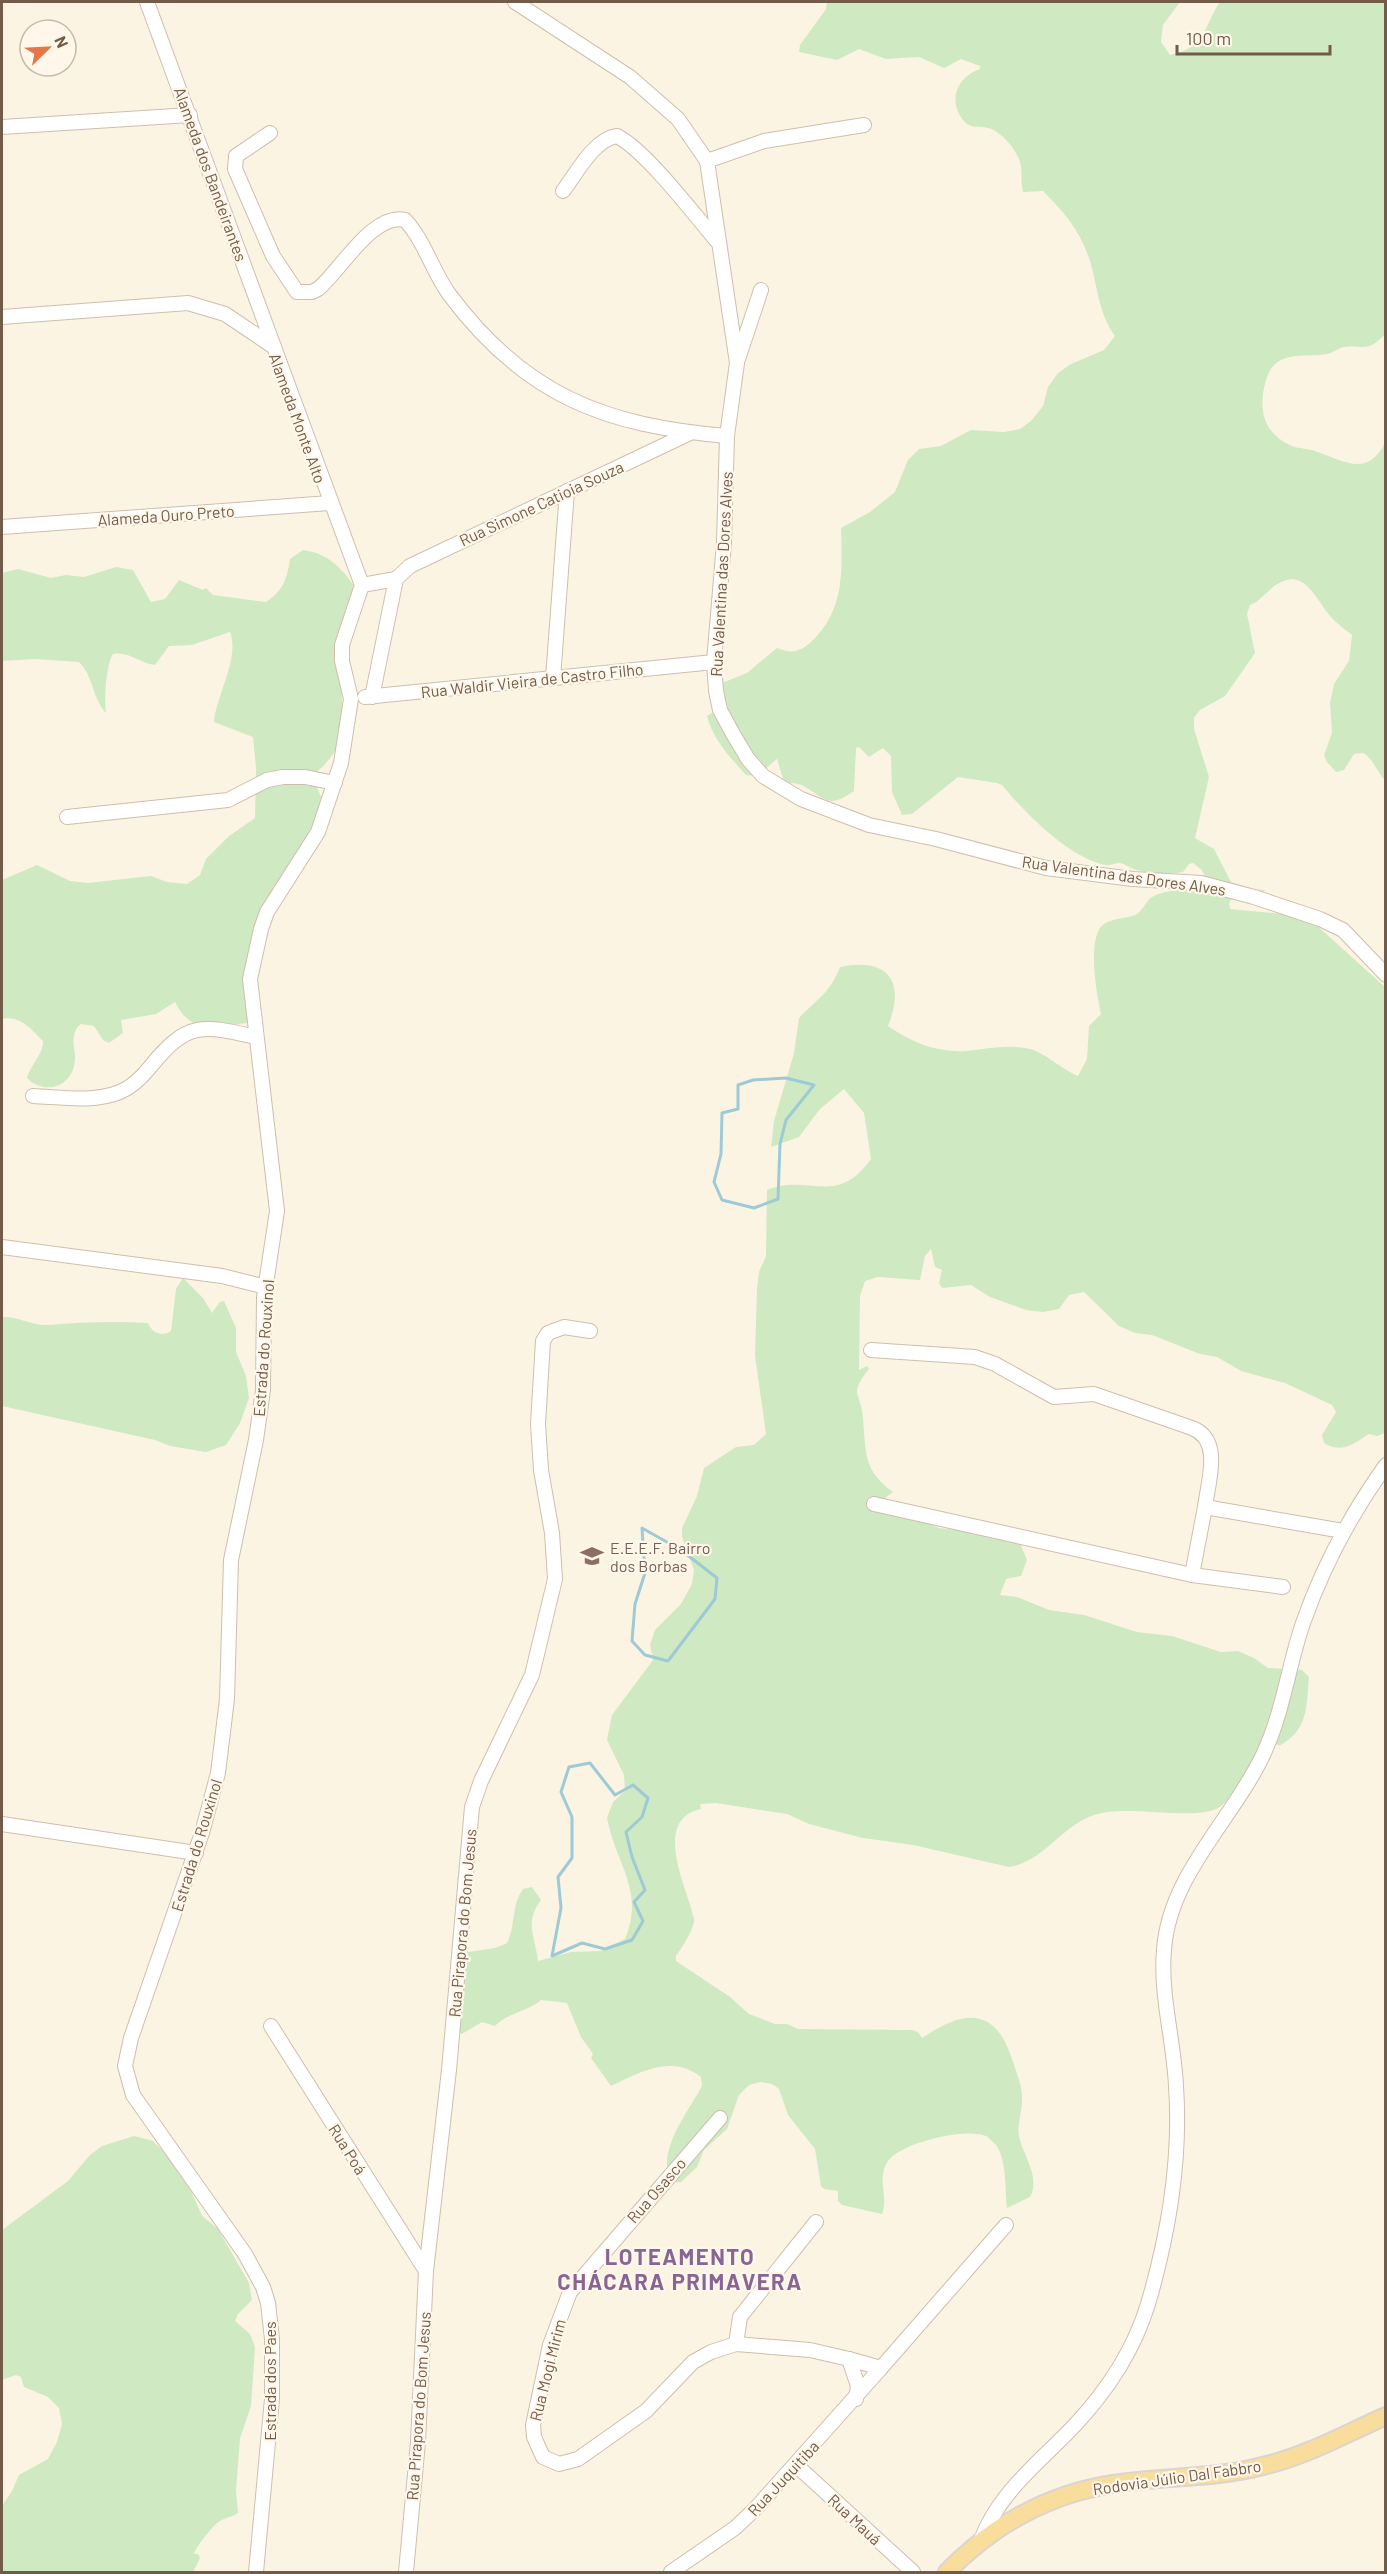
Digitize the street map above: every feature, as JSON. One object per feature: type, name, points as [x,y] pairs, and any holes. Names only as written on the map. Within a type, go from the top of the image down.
[{"type":"main road","name":"Rodovia Júlio Dal Fabbro","points":[[947,2572],[981,2540],[1019,2515],[1064,2495],[1114,2483],[1182,2479],[1262,2466],[1312,2450],[1386,2416]]},
{"type":"street","name":"Alameda dos Bandeirantes","points":[[147,2],[273,347]]},
{"type":"street","name":"Rua Valentina das Dores Alves","points":[[515,2],[630,77],[678,119],[707,161],[736,363],[727,436],[724,543],[714,662],[716,691],[720,710],[748,759],[763,776],[801,799],[869,825],[936,839],[1046,868],[1134,879],[1201,883],[1228,889],[1320,919],[1343,930],[1386,975]]},
{"type":"street","points":[[2,127],[190,116]]},
{"type":"street","points":[[707,161],[764,141],[864,125]]},
{"type":"street","points":[[270,133],[236,156],[235,169],[273,256],[297,292],[312,292],[318,289],[365,238],[393,220],[405,220],[448,292],[480,333],[508,361],[541,384],[597,412],[690,433],[727,436]]},
{"type":"street","points":[[563,191],[604,141],[617,136],[631,146],[663,178],[718,241]]},
{"type":"street","points":[[736,363],[761,290]]},
{"type":"street","name":"Alameda Monte Alto","points":[[2,317],[188,303],[225,314],[273,347],[362,585]]},
{"type":"street","name":"Rua Simone Catioia Souza","points":[[362,585],[396,579],[425,558],[690,433]]},
{"type":"street","points":[[553,678],[567,491]]},
{"type":"street","name":"Alameda Ouro Preto","points":[[2,527],[330,503]]},
{"type":"street","points":[[372,697],[396,579]]},
{"type":"street","name":"Estrada do Rouxinol","points":[[170,2144],[133,2095],[125,2066],[131,2038],[196,1853],[208,1814],[222,1751],[227,1699],[231,1560],[260,1413],[266,1287],[276,1228],[277,1202],[250,980],[261,928],[272,904],[318,832],[335,783],[346,741],[351,699],[342,661],[342,645],[362,585]]},
{"type":"street","name":"Rua Waldir Vieira de Castro Filho","points":[[351,699],[714,662]]},
{"type":"street","points":[[67,817],[228,800],[267,780],[283,777],[305,777],[335,783]]},
{"type":"street","points":[[33,1096],[81,1098],[120,1092],[146,1072],[172,1041],[183,1033],[196,1030],[229,1031],[256,1037]]},
{"type":"street","points":[[2,1246],[222,1276],[266,1287]]},
{"type":"street","name":"Rua Pirapora do Bom Jesus","points":[[406,2572],[418,2442],[426,2271],[449,2070],[472,1807],[481,1781],[532,1675],[555,1579],[552,1533],[541,1470],[538,1424],[543,1341],[548,1333],[564,1327],[590,1331]]},
{"type":"street","points":[[871,1350],[975,1357],[995,1364],[1054,1397],[1094,1394],[1201,1431],[1211,1446],[1211,1456],[1205,1507],[1192,1575]]},
{"type":"street","points":[[981,2540],[992,2516],[1009,2492],[1105,2390],[1126,2354],[1148,2305],[1171,2196],[1177,2118],[1174,2059],[1164,1972],[1167,1928],[1186,1881],[1249,1780],[1272,1736],[1303,1625],[1343,1531],[1386,1465]]},
{"type":"street","points":[[874,1504],[1192,1575],[1283,1587]]},
{"type":"street","points":[[1205,1507],[1343,1531]]},
{"type":"street","points":[[2,1824],[196,1853]]},
{"type":"street","name":"Rua Poá","points":[[271,2026],[426,2271]]},
{"type":"street","name":"Rua Osasco","points":[[592,2263],[720,2118]]},
{"type":"street","name":"Estrada dos Paes","points":[[170,2144],[244,2254],[263,2287],[268,2303],[272,2339],[272,2398],[256,2572]]},
{"type":"street","points":[[736,2344],[740,2317],[816,2222]]},
{"type":"street","points":[[881,2368],[1006,2225]]},
{"type":"street","name":"Rua Mogi Mirim","points":[[592,2263],[570,2292],[560,2314],[537,2401],[534,2437],[543,2457],[550,2462],[559,2464],[578,2459],[646,2411],[693,2362],[711,2352],[736,2344],[810,2350],[881,2368]]},
{"type":"street","points":[[849,2360],[858,2386],[856,2399]]},
{"type":"street","name":"Rua Juquitiba","points":[[671,2572],[735,2528],[796,2465],[881,2368]]},
{"type":"street","name":"Rua Mauá","points":[[796,2465],[913,2572]]},
{"type":"green space","points":[[827,2],[1180,2],[1163,25],[1161,42],[1170,55],[1198,42],[1220,2],[1385,2],[1385,334],[1374,344],[1365,347],[1351,346],[1327,354],[1285,358],[1272,368],[1267,377],[1262,399],[1264,418],[1268,426],[1282,441],[1297,448],[1312,450],[1345,462],[1363,464],[1378,454],[1385,443],[1385,780],[1370,758],[1363,753],[1354,754],[1344,770],[1336,772],[1327,762],[1324,755],[1332,733],[1330,703],[1334,684],[1349,661],[1352,635],[1331,617],[1307,586],[1294,579],[1281,582],[1250,605],[1247,614],[1255,653],[1225,696],[1200,710],[1194,718],[1194,729],[1209,777],[1195,838],[1214,849],[1231,882],[1253,889],[1266,890],[1259,894],[1232,899],[1229,903],[1230,909],[1284,914],[1314,923],[1385,987],[1385,1433],[1377,1436],[1369,1434],[1342,1448],[1330,1446],[1324,1443],[1322,1435],[1336,1412],[1332,1405],[1285,1383],[1241,1371],[1217,1357],[1200,1354],[1152,1335],[1135,1333],[1119,1326],[1084,1292],[1069,1295],[1059,1309],[1043,1312],[1026,1310],[990,1297],[971,1285],[942,1288],[939,1283],[942,1270],[935,1267],[931,1249],[925,1256],[920,1280],[878,1277],[865,1281],[860,1296],[859,1370],[867,1366],[869,1369],[862,1378],[857,1394],[862,1410],[866,1451],[876,1476],[893,1492],[876,1505],[878,1510],[887,1515],[911,1517],[939,1528],[981,1533],[1019,1541],[1027,1560],[1021,1576],[1006,1579],[1000,1595],[1017,1597],[1049,1610],[1084,1615],[1137,1632],[1172,1636],[1221,1652],[1238,1651],[1268,1668],[1302,1670],[1309,1677],[1306,1708],[1301,1725],[1289,1739],[1279,1746],[1270,1739],[1265,1741],[1227,1800],[1211,1811],[1180,1813],[1125,1811],[1094,1815],[1072,1827],[1033,1858],[1009,1867],[913,1845],[863,1838],[809,1824],[787,1814],[716,1803],[700,1804],[701,1809],[686,1816],[678,1827],[675,1841],[676,1858],[694,1919],[690,1933],[676,1956],[676,1961],[730,1997],[749,2014],[775,2024],[787,2024],[798,2029],[912,2030],[918,2032],[922,2038],[936,2029],[962,2019],[974,2018],[985,2021],[995,2028],[1004,2039],[1020,2085],[1022,2100],[1019,2136],[1033,2182],[1030,2197],[1007,2208],[1004,2167],[1000,2151],[986,2136],[977,2134],[934,2138],[895,2154],[888,2161],[883,2174],[884,2207],[882,2214],[842,2205],[838,2201],[838,2191],[824,2189],[821,2186],[815,2149],[788,2115],[779,2089],[772,2084],[760,2082],[749,2085],[739,2095],[727,2129],[704,2150],[697,2167],[681,2182],[672,2183],[667,2159],[670,2146],[702,2086],[701,2077],[690,2070],[667,2066],[633,2075],[611,2086],[591,2058],[593,2054],[581,2037],[567,2003],[541,2000],[505,2018],[495,2026],[482,2022],[462,2034],[450,2029],[462,1953],[495,1948],[507,1943],[519,1895],[523,1889],[532,1887],[541,1900],[532,1923],[538,1961],[571,1952],[600,1951],[625,1939],[632,1906],[630,1892],[607,1818],[613,1802],[625,1791],[624,1775],[607,1740],[612,1715],[653,1660],[650,1645],[655,1630],[681,1604],[692,1584],[694,1570],[682,1537],[682,1528],[697,1496],[704,1468],[736,1447],[754,1445],[766,1434],[755,1356],[757,1289],[759,1272],[766,1256],[767,1190],[796,1185],[834,1186],[858,1174],[871,1159],[864,1113],[844,1089],[820,1109],[799,1137],[771,1147],[774,1121],[794,1053],[799,1018],[827,990],[840,967],[870,966],[881,969],[889,976],[895,996],[888,1026],[906,1037],[945,1050],[966,1051],[1006,1047],[1035,1050],[1078,1076],[1087,1059],[1089,1026],[1101,1014],[1094,967],[1095,941],[1099,931],[1107,922],[1135,915],[1154,896],[1193,886],[1205,877],[1202,870],[1193,863],[1189,864],[1183,872],[1160,874],[1135,869],[1120,863],[1108,865],[1092,861],[1049,833],[1002,785],[997,783],[958,777],[912,814],[902,815],[892,792],[891,756],[883,748],[869,757],[859,747],[856,748],[854,791],[832,801],[822,798],[801,785],[784,782],[777,759],[760,774],[746,775],[713,733],[707,716],[715,711],[722,683],[747,673],[777,648],[788,651],[802,649],[824,627],[840,587],[841,528],[870,512],[895,492],[908,460],[919,449],[941,446],[971,430],[1004,432],[1020,429],[1032,420],[1043,406],[1048,387],[1058,373],[1071,364],[1104,350],[1115,336],[1105,318],[1086,251],[1071,223],[1043,191],[1023,192],[1019,159],[999,133],[967,124],[959,113],[956,106],[957,90],[965,78],[980,69],[980,66],[961,59],[944,68],[919,57],[886,59],[859,49],[837,60],[799,52],[800,45],[826,9]]},
{"type":"green space","points":[[303,550],[319,554],[333,562],[355,587],[341,664],[342,730],[334,753],[312,776],[322,799],[318,822],[263,922],[252,1012],[248,1023],[215,1027],[197,1024],[182,1013],[175,1002],[156,1014],[121,1020],[123,1033],[109,1043],[103,1040],[94,1026],[81,1024],[74,1034],[75,1060],[69,1077],[57,1086],[42,1087],[34,1084],[27,1078],[43,1046],[43,1041],[20,1021],[2,1019],[2,880],[37,865],[70,881],[88,883],[151,876],[167,882],[187,884],[200,875],[206,859],[229,836],[255,818],[256,768],[253,737],[214,722],[230,665],[232,642],[230,632],[192,645],[169,646],[155,665],[124,654],[113,654],[106,682],[106,713],[98,701],[88,674],[79,662],[35,659],[2,661],[2,573],[18,569],[51,578],[66,575],[84,577],[116,567],[133,570],[151,602],[165,599],[179,580],[203,590],[206,588],[213,595],[266,602],[283,584],[290,559]]},
{"type":"green space","points":[[183,1278],[203,1298],[212,1313],[220,1302],[224,1301],[236,1328],[236,1352],[246,1376],[249,1398],[240,1423],[226,1445],[206,1452],[170,1446],[155,1440],[2,1406],[2,1317],[42,1325],[98,1322],[148,1323],[155,1332],[164,1334],[171,1331],[176,1289]]},
{"type":"green space","points":[[134,2136],[153,2141],[165,2153],[191,2191],[202,2216],[218,2229],[249,2283],[252,2300],[238,2314],[235,2321],[250,2334],[255,2347],[251,2406],[240,2438],[236,2491],[238,2513],[217,2523],[201,2542],[194,2554],[198,2554],[200,2558],[193,2572],[2,2572],[2,2506],[19,2475],[48,2459],[57,2442],[62,2424],[59,2408],[48,2397],[24,2387],[21,2377],[16,2375],[2,2380],[2,2230],[68,2181],[90,2155],[102,2146]]},
{"type":"waterway","points":[[786,1078],[814,1085],[786,1120],[780,1144],[778,1199],[754,1208],[722,1200],[714,1182],[721,1154],[722,1113],[738,1109],[738,1085],[753,1080],[786,1078]]},
{"type":"waterway","points":[[642,1528],[681,1550],[717,1578],[715,1599],[668,1661],[645,1655],[632,1641],[635,1604],[645,1573],[642,1528]]},
{"type":"waterway","points":[[590,1763],[615,1795],[633,1785],[648,1798],[642,1817],[626,1832],[632,1857],[645,1890],[634,1902],[643,1921],[632,1940],[605,1949],[582,1943],[552,1956],[561,1908],[558,1877],[572,1858],[572,1817],[561,1792],[569,1767],[590,1763]]},
{"type":"place","name":"E.E.E.F. Bairro dos Borbas","points":[[592,1556]]},
{"type":"district","name":"LOTEAMENTO CHÁCARA PRIMAVERA","points":[[680,2268]]}]
